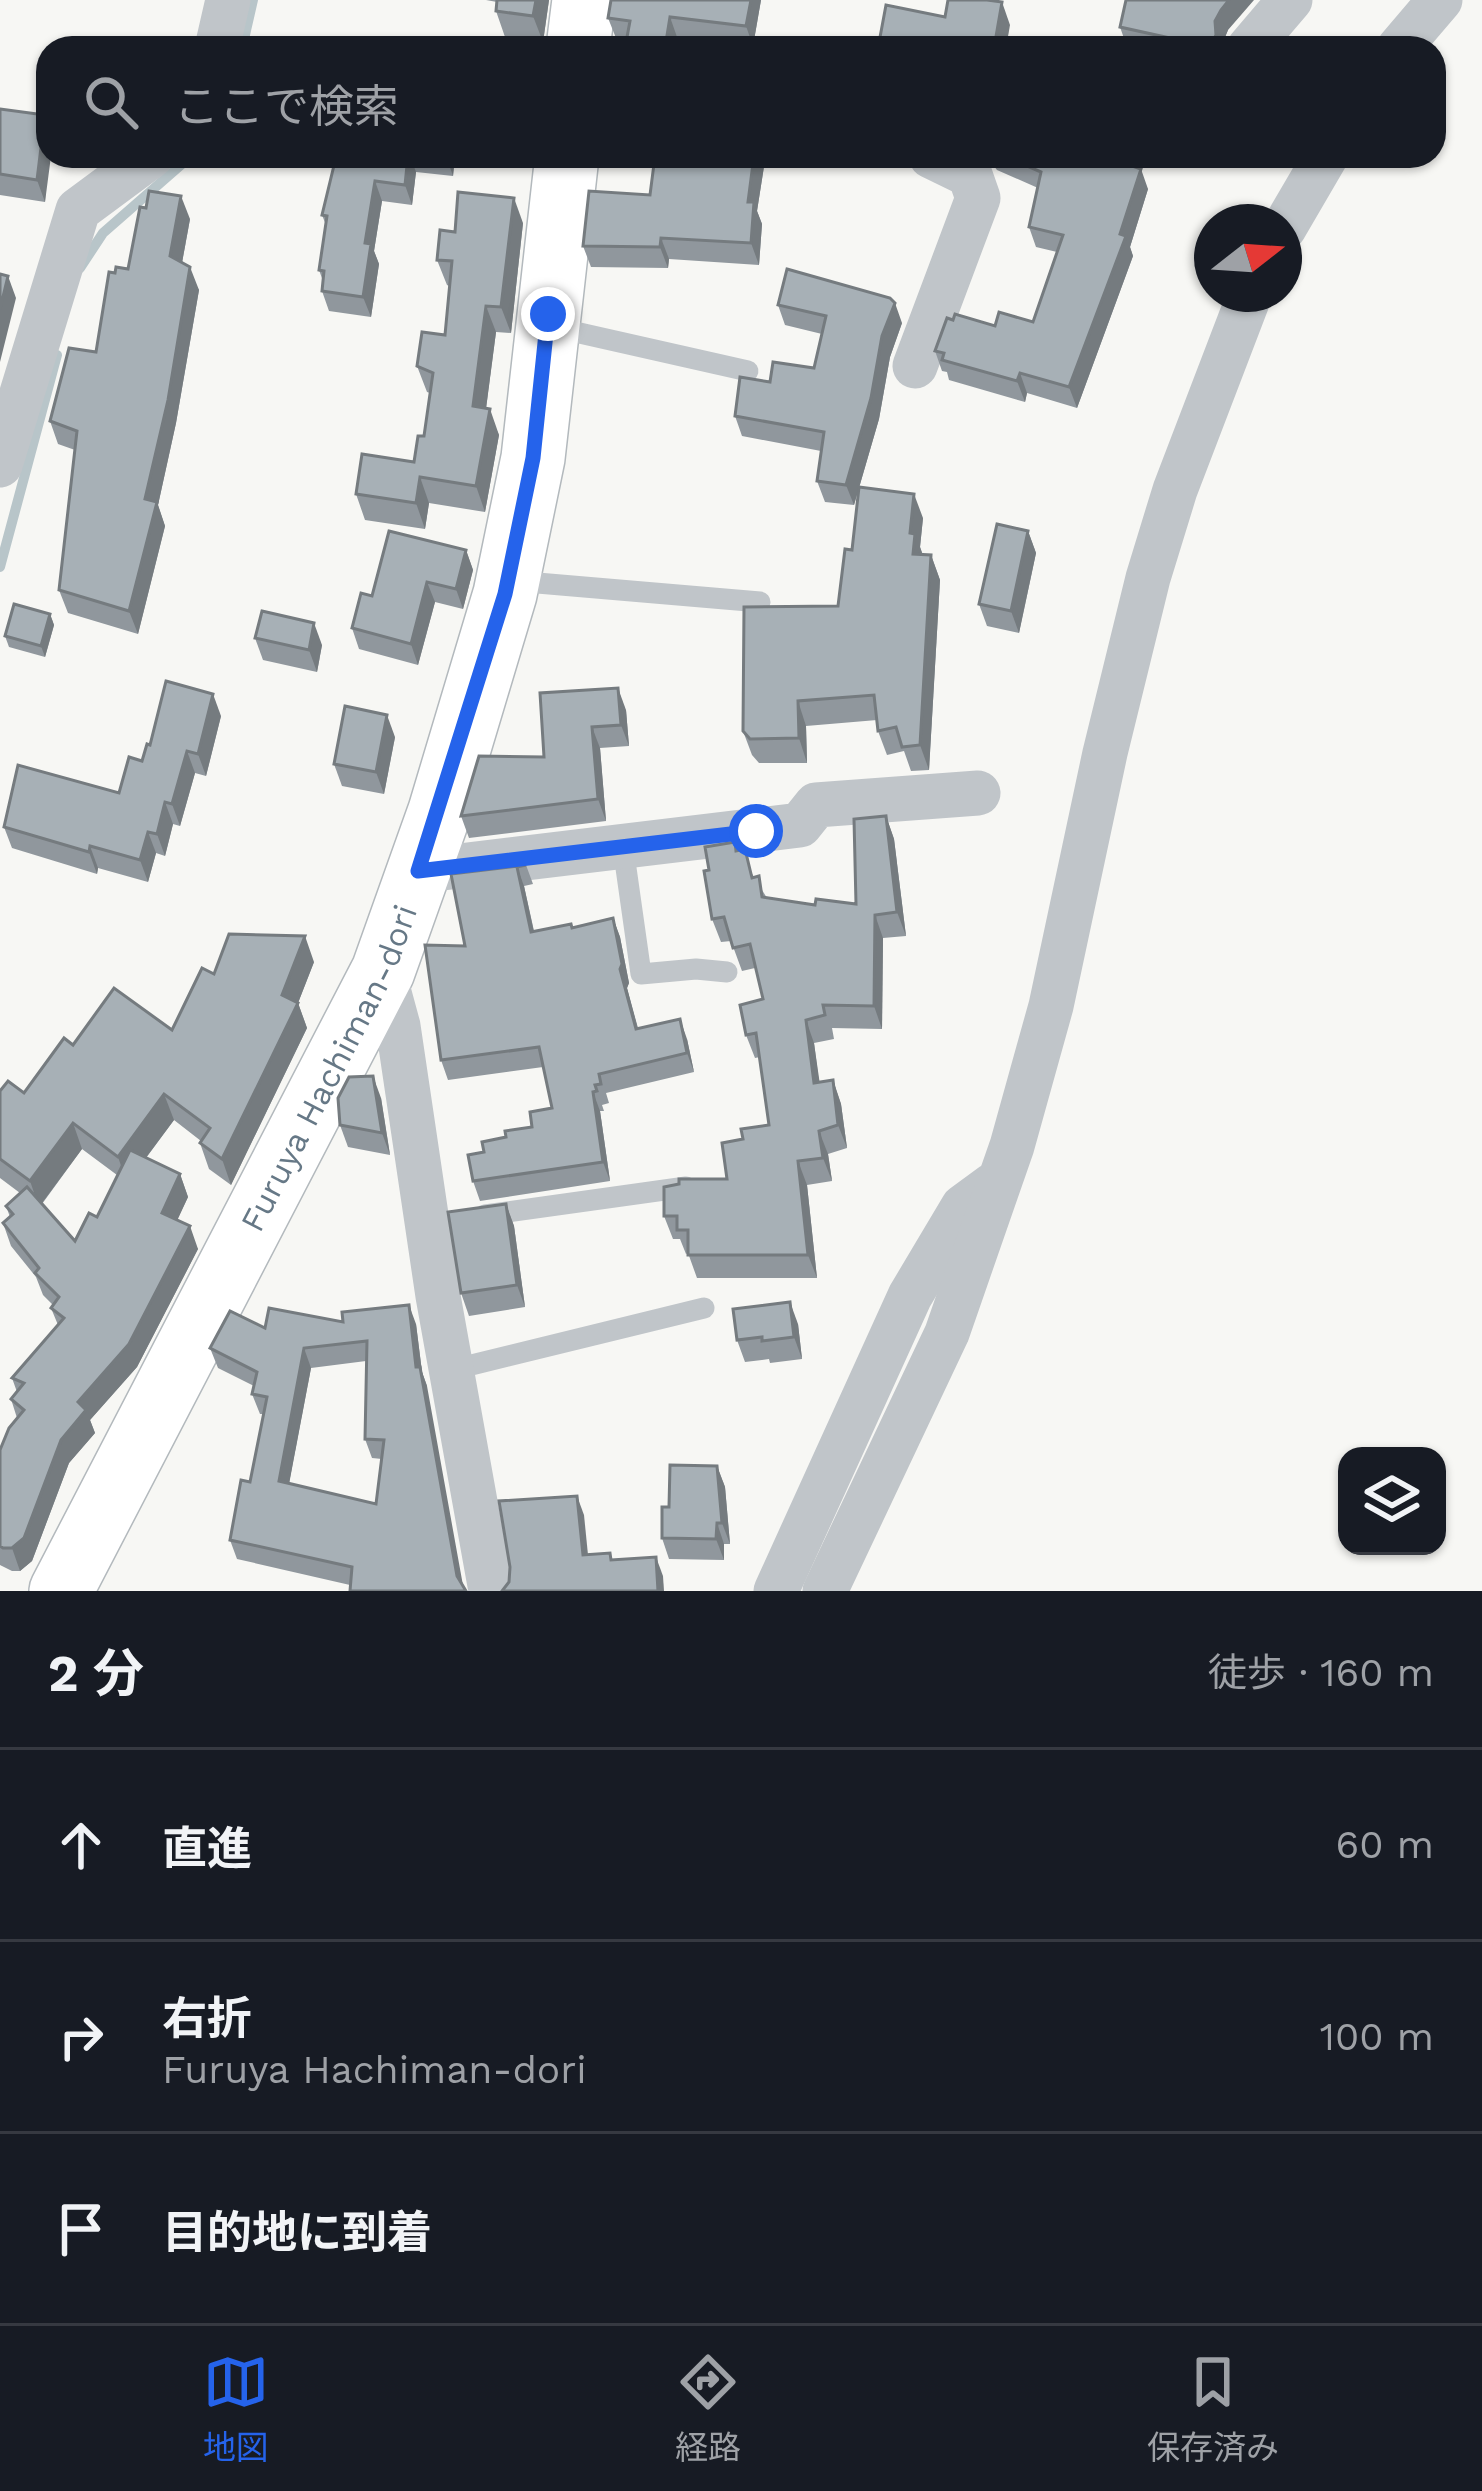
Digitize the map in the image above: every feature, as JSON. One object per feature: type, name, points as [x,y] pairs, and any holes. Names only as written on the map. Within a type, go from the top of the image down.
[{"type":"street","points":[[220,36],[228,0]]},
{"type":"street","points":[[579,36],[584,0]]},
{"type":"street","points":[[1259,36],[1290,0]]},
{"type":"street","points":[[1410,36],[1440,0]]},
{"type":"street","points":[[0,465],[78,210],[136,168]]},
{"type":"street","name":"Furuya Hachiman-dori","points":[[61,1591],[382,971],[418,871],[508,580],[533,458],[566,168]]},
{"type":"street","points":[[915,366],[978,198],[970,175],[956,168]]},
{"type":"street","points":[[1298,204],[1319,168]]},
{"type":"street","points":[[825,1591],[947,1333],[1000,1180],[1052,1006],[1105,753],[1148,578],[1175,490],[1243,312]]},
{"type":"street","points":[[418,871],[800,825],[816,805],[978,793]]},
{"type":"street","points":[[382,971],[398,1026],[491,1591]]},
{"type":"street","points":[[776,1591],[910,1295],[963,1207],[1000,1180]]},
{"type":"lane","points":[[547,326],[748,371]]},
{"type":"lane","points":[[508,580],[760,602]]},
{"type":"lane","points":[[623,847],[641,974],[696,969],[727,972]]},
{"type":"lane","points":[[428,1223],[686,1187]]},
{"type":"lane","points":[[451,1370],[704,1308]]},
{"type":"building","points":[[497,0],[536,0],[533,16],[496,11]]},
{"type":"building","points":[[611,0],[751,0],[746,26],[670,17],[667,36],[627,36],[630,21],[608,18]]},
{"type":"building","points":[[948,0],[1002,2],[996,36],[880,36],[886,5],[945,17]]},
{"type":"building","points":[[1126,0],[1229,0],[1215,21],[1215,36],[1161,36],[1120,27]]},
{"type":"building","points":[[0,109],[36,114],[37,180],[0,174]]},
{"type":"building","points":[[333,168],[407,168],[405,185],[375,181],[363,297],[322,291],[324,271],[319,270],[327,216],[322,215]]},
{"type":"building","points":[[653,168],[752,168],[748,202],[754,202],[751,243],[661,238],[660,247],[583,246],[589,191],[650,195]]},
{"type":"building","points":[[1032,168],[1141,169],[1120,234],[1126,236],[1069,387],[1020,373],[1017,381],[942,360],[944,353],[935,351],[947,318],[953,320],[955,314],[995,326],[999,312],[1033,322],[1063,235],[1029,227],[1041,172]]},
{"type":"building","points":[[149,191],[181,196],[170,256],[190,267],[168,400],[145,499],[157,502],[129,611],[59,590],[77,431],[50,421],[69,348],[96,352],[109,272],[115,273],[116,267],[128,269],[140,207],[146,208]]},
{"type":"building","points":[[458,192],[514,198],[501,307],[486,306],[473,406],[490,409],[476,486],[420,477],[416,503],[356,494],[362,454],[414,462],[418,436],[424,436],[433,373],[417,366],[422,332],[445,335],[452,261],[437,260],[440,230],[455,232]]},
{"type":"building","points":[[787,269],[895,303],[882,336],[871,398],[846,485],[817,481],[824,432],[735,416],[740,377],[770,382],[773,362],[814,368],[826,316],[778,305]]},
{"type":"building","points":[[0,274],[8,276],[0,309]]},
{"type":"building","points":[[859,487],[914,494],[913,554],[931,555],[920,745],[902,747],[896,727],[878,731],[874,695],[798,701],[799,738],[750,739],[743,731],[744,607],[838,606],[845,549],[852,550]]},
{"type":"building","points":[[997,524],[1028,531],[1011,611],[979,604]]},
{"type":"building","points":[[389,531],[466,550],[456,589],[427,582],[411,644],[352,628],[361,593],[372,596]]},
{"type":"building","points":[[14,604],[50,614],[41,646],[5,636]]},
{"type":"building","points":[[262,611],[314,623],[309,650],[255,638]]},
{"type":"building","points":[[166,681],[213,694],[198,754],[187,751],[172,804],[165,802],[157,834],[148,832],[140,860],[90,846],[89,852],[4,827],[18,765],[119,793],[129,757],[142,761],[150,745]]},
{"type":"building","points":[[618,688],[621,725],[592,727],[598,799],[461,816],[479,756],[544,757],[540,693]]},
{"type":"building","points":[[345,706],[387,715],[376,772],[334,764]]},
{"type":"building","points":[[886,816],[897,912],[875,915],[874,1006],[823,1005],[825,1015],[806,1020],[814,1083],[833,1080],[838,1125],[819,1131],[823,1158],[798,1161],[808,1255],[688,1255],[688,1230],[677,1230],[677,1216],[664,1216],[664,1187],[679,1184],[679,1179],[727,1179],[722,1143],[743,1139],[741,1129],[769,1125],[756,1033],[746,1035],[740,1005],[763,999],[750,944],[733,948],[724,917],[712,919],[705,847],[735,842],[736,851],[745,849],[752,878],[759,876],[762,897],[815,905],[816,899],[856,904],[854,819]]},
{"type":"building","points":[[526,865],[517,867],[531,932],[613,918],[636,1029],[680,1019],[687,1053],[599,1074],[601,1084],[593,1092],[603,1162],[473,1181],[468,1155],[484,1152],[482,1142],[506,1137],[505,1131],[532,1127],[530,1112],[552,1108],[539,1047],[441,1060],[425,945],[465,946],[451,874]]},
{"type":"building","points":[[229,934],[305,936],[282,995],[298,1003],[222,1159],[200,1143],[210,1128],[164,1094],[118,1157],[73,1123],[30,1181],[0,1159],[0,1091],[8,1081],[24,1093],[64,1038],[73,1045],[114,988],[172,1030],[202,968],[214,974]]},
{"type":"building","points":[[373,1076],[382,1133],[340,1125],[338,1098],[349,1077]]},
{"type":"building","points":[[130,1150],[180,1174],[162,1213],[190,1226],[129,1344],[78,1402],[86,1410],[61,1440],[24,1538],[12,1548],[3,1548],[0,1450],[9,1428],[24,1410],[11,1399],[24,1383],[12,1378],[64,1318],[51,1308],[59,1297],[35,1273],[39,1268],[3,1223],[13,1214],[6,1206],[27,1187],[75,1241],[89,1213],[97,1217]]},
{"type":"building","points":[[506,1204],[517,1285],[461,1293],[448,1212]]},
{"type":"building","points":[[790,1302],[794,1337],[737,1340],[733,1309]]},
{"type":"building","points":[[409,1305],[416,1367],[420,1367],[457,1576],[466,1591],[350,1591],[352,1567],[230,1540],[241,1480],[250,1482],[267,1397],[252,1394],[257,1372],[210,1348],[230,1311],[265,1328],[269,1308],[343,1322],[342,1312]],"holes":[[[367,1341],[365,1439],[384,1440],[376,1504],[279,1481],[304,1348]]]},
{"type":"building","points":[[670,1465],[717,1466],[722,1523],[717,1523],[716,1539],[662,1538]]},
{"type":"building","points":[[577,1496],[583,1555],[610,1553],[611,1560],[656,1557],[658,1591],[502,1591],[509,1582],[510,1567],[499,1501]]},
{"type":"waterway","points":[[245,36],[253,0]]},
{"type":"waterway","points":[[80,268],[103,233],[177,168]]},
{"type":"waterway","points":[[0,567],[57,355]]},
{"type":"route","points":[[548,314],[533,458],[505,594],[418,871],[756,831]]}]
